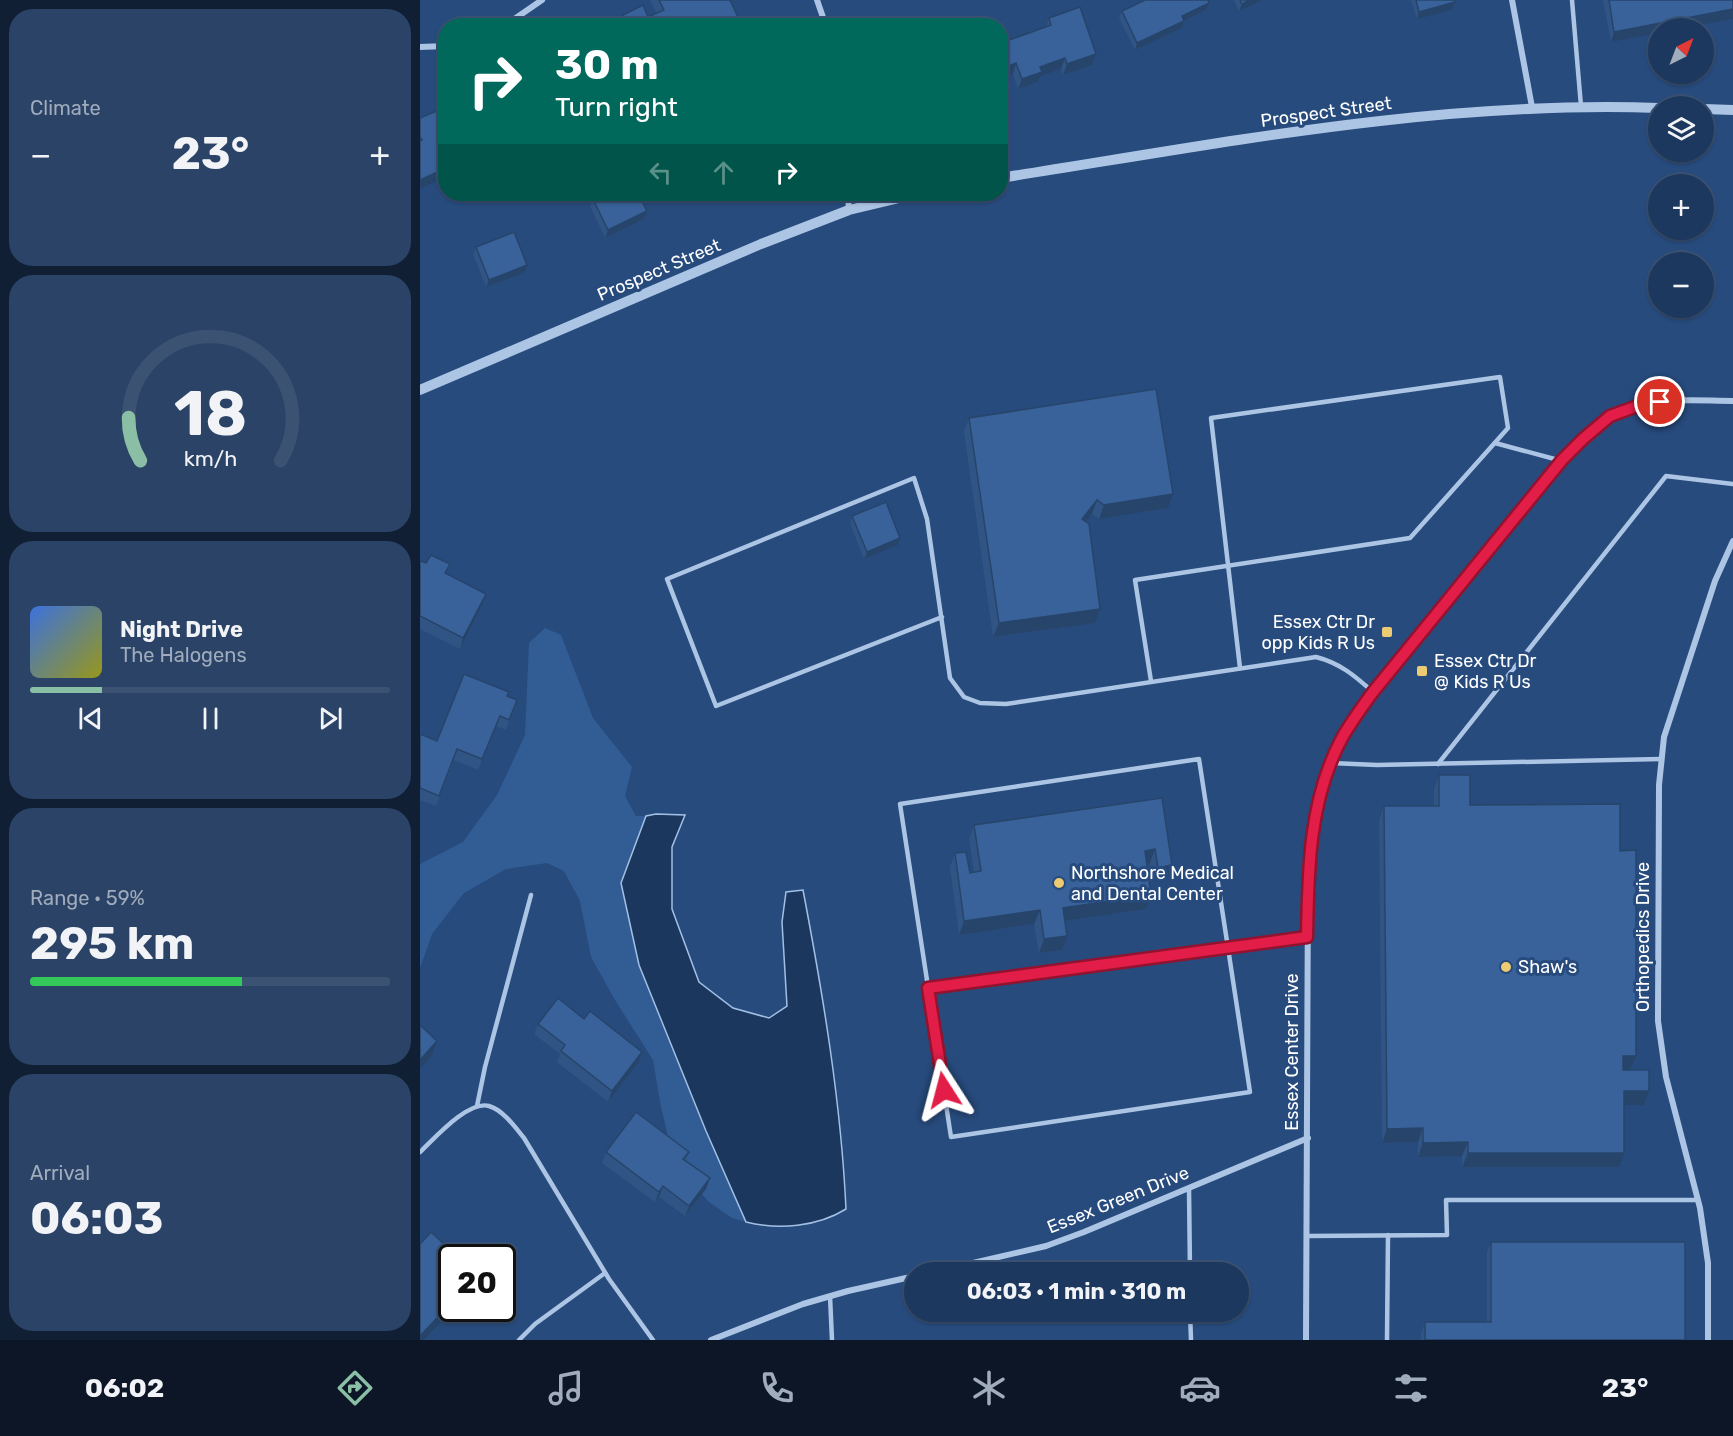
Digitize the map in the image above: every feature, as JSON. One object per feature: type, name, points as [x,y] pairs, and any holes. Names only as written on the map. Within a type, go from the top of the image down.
[{"type":"street","points":[[516,18],[543,0]]},
{"type":"street","points":[[817,0],[823,18]]},
{"type":"street","points":[[1512,0],[1532,107]]},
{"type":"street","points":[[420,47],[438,46]]},
{"type":"street","name":"Prospect Street","points":[[1008,177],[1340,126],[1450,112],[1532,107],[1648,108]]},
{"type":"street","points":[[1714,109],[1733,110]]},
{"type":"street","points":[[848,201],[849,210]]},
{"type":"street","name":"Prospect Street","points":[[420,390],[761,244],[849,210],[887,201]]},
{"type":"street","name":"Essex Center Drive","points":[[1306,1340],[1307,937],[1310,847],[1331,763],[1342,739],[1373,692],[1562,460],[1610,416],[1643,404],[1677,400],[1733,401]]},
{"type":"street","name":"Orthopedics Drive","points":[[1708,1340],[1708,1263],[1697,1200],[1666,1077],[1658,1021],[1659,784],[1664,736],[1716,581],[1733,541]]},
{"type":"street","name":"Essex Green Drive","points":[[975,1262],[1046,1245],[1084,1232],[1308,1138]]},
{"type":"street","points":[[711,1340],[758,1320],[830,1296],[904,1279]]},
{"type":"lane","points":[[1572,0],[1581,106]]},
{"type":"lane","points":[[1151,681],[1136,580],[1228,567],[1410,538],[1508,428],[1500,377],[1211,418],[1228,567],[1240,668]]},
{"type":"lane","points":[[1495,443],[1562,460]]},
{"type":"lane","points":[[1438,764],[1666,476],[1733,484]]},
{"type":"lane","points":[[942,617],[716,706],[667,579],[914,478],[927,519],[942,617],[950,678],[964,698],[980,703],[1006,704],[1316,657],[1333,661],[1349,671],[1373,692]]},
{"type":"lane","points":[[1199,759],[1228,948],[1250,1092],[951,1137],[900,804],[1199,759]]},
{"type":"lane","points":[[1331,763],[1377,765],[1660,759]]},
{"type":"lane","points":[[477,1106],[485,1067],[531,894]]},
{"type":"lane","points":[[928,988],[1307,937]]},
{"type":"lane","points":[[420,1152],[460,1115],[477,1106],[489,1106],[507,1118],[524,1138],[605,1273],[653,1340]]},
{"type":"lane","points":[[1189,1188],[1190,1262]]},
{"type":"lane","points":[[1307,1236],[1447,1235],[1446,1200],[1697,1200]]},
{"type":"lane","points":[[1387,1340],[1388,1235]]},
{"type":"lane","points":[[519,1340],[535,1324],[605,1273]]},
{"type":"lane","points":[[830,1296],[832,1340]]},
{"type":"lane","points":[[1190,1322],[1191,1340]]},
{"type":"shaded area","points":[[545,628],[561,635],[593,718],[632,767],[625,796],[636,816],[646,816],[621,883],[639,965],[706,1131],[746,1222],[732,1218],[709,1202],[689,1180],[671,1150],[653,1060],[591,957],[580,901],[564,871],[547,863],[506,869],[464,893],[432,934],[420,968],[420,864],[463,842],[497,795],[525,735],[529,643]]},
{"type":"shaded area","points":[[685,815],[672,847],[672,909],[699,982],[733,1008],[769,1018],[787,1006],[782,922],[786,892],[803,890],[824,1009],[844,1169],[846,1209],[835,1215],[798,1225],[771,1226],[746,1222],[706,1131],[639,965],[621,883],[646,816]]},
{"type":"building","points":[[659,0],[730,0],[738,18],[624,18],[623,15],[643,5],[648,17],[664,10]]},
{"type":"building","points":[[1145,0],[1208,0],[1209,3],[1182,16],[1184,21],[1137,43],[1122,11]]},
{"type":"building","points":[[1416,0],[1454,0],[1455,2],[1419,12]]},
{"type":"building","points":[[1609,0],[1733,0],[1733,9],[1686,18],[1648,18],[1648,25],[1614,32]]},
{"type":"building","points":[[1080,7],[1096,54],[1067,64],[1065,58],[1040,67],[1042,72],[1022,79],[1016,63],[1009,66],[1008,40],[1051,25],[1049,18]]},
{"type":"building","points":[[438,110],[438,172],[420,180],[420,141],[422,140],[420,118]]},
{"type":"building","points":[[594,201],[642,201],[647,211],[608,230]]},
{"type":"building","points":[[514,232],[527,265],[489,280],[476,247]]},
{"type":"building","points":[[1156,389],[1173,494],[1104,505],[1097,500],[1082,519],[1089,524],[1100,609],[999,623],[969,418]]},
{"type":"building","points":[[886,502],[900,538],[867,552],[852,516]]},
{"type":"building","points":[[431,555],[450,564],[445,573],[486,594],[463,638],[420,616],[420,563],[421,561],[426,563]]},
{"type":"building","points":[[464,674],[509,692],[507,696],[517,700],[509,720],[500,716],[482,759],[457,749],[439,796],[420,788],[420,734],[437,741]]},
{"type":"building","name":"Shaw's","points":[[1439,775],[1470,775],[1470,805],[1620,804],[1620,851],[1636,850],[1636,1056],[1623,1056],[1623,1070],[1649,1070],[1649,1091],[1624,1091],[1624,1153],[1468,1153],[1468,1142],[1423,1143],[1423,1128],[1387,1129],[1384,806],[1439,806]]},
{"type":"building","name":"Northshore Medical and Dental Center","points":[[1162,798],[1172,865],[1158,868],[1155,849],[1145,851],[1151,895],[1063,908],[1067,936],[1044,939],[1040,910],[964,921],[955,853],[966,852],[970,873],[981,871],[974,825]]},
{"type":"building","points":[[558,998],[584,1019],[590,1011],[642,1052],[612,1091],[561,1051],[565,1045],[538,1024]]},
{"type":"building","points":[[420,1025],[437,1041],[420,1060]]},
{"type":"building","points":[[636,1112],[689,1152],[683,1159],[710,1178],[689,1206],[663,1186],[659,1192],[606,1152]]},
{"type":"building","points":[[431,1232],[444,1244],[438,1244],[438,1317],[420,1336],[420,1244]]},
{"type":"building","points":[[1491,1242],[1685,1242],[1685,1340],[1425,1340],[1425,1322],[1491,1322]]},
{"type":"place","name":"Essex Ctr Dr opp Kids R Us","points":[[1387,632]]},
{"type":"place","name":"Essex Ctr Dr @ Kids R Us","points":[[1422,671]]},
{"type":"place","name":"Northshore Medical and Dental Center","points":[[1059,883]]},
{"type":"place","name":"Shaw's","points":[[1506,967]]},
{"type":"route","points":[[944,1090],[928,988],[1307,937],[1310,847],[1315,819],[1331,763],[1356,715],[1562,460],[1610,416],[1643,404],[1660,402]]}]
